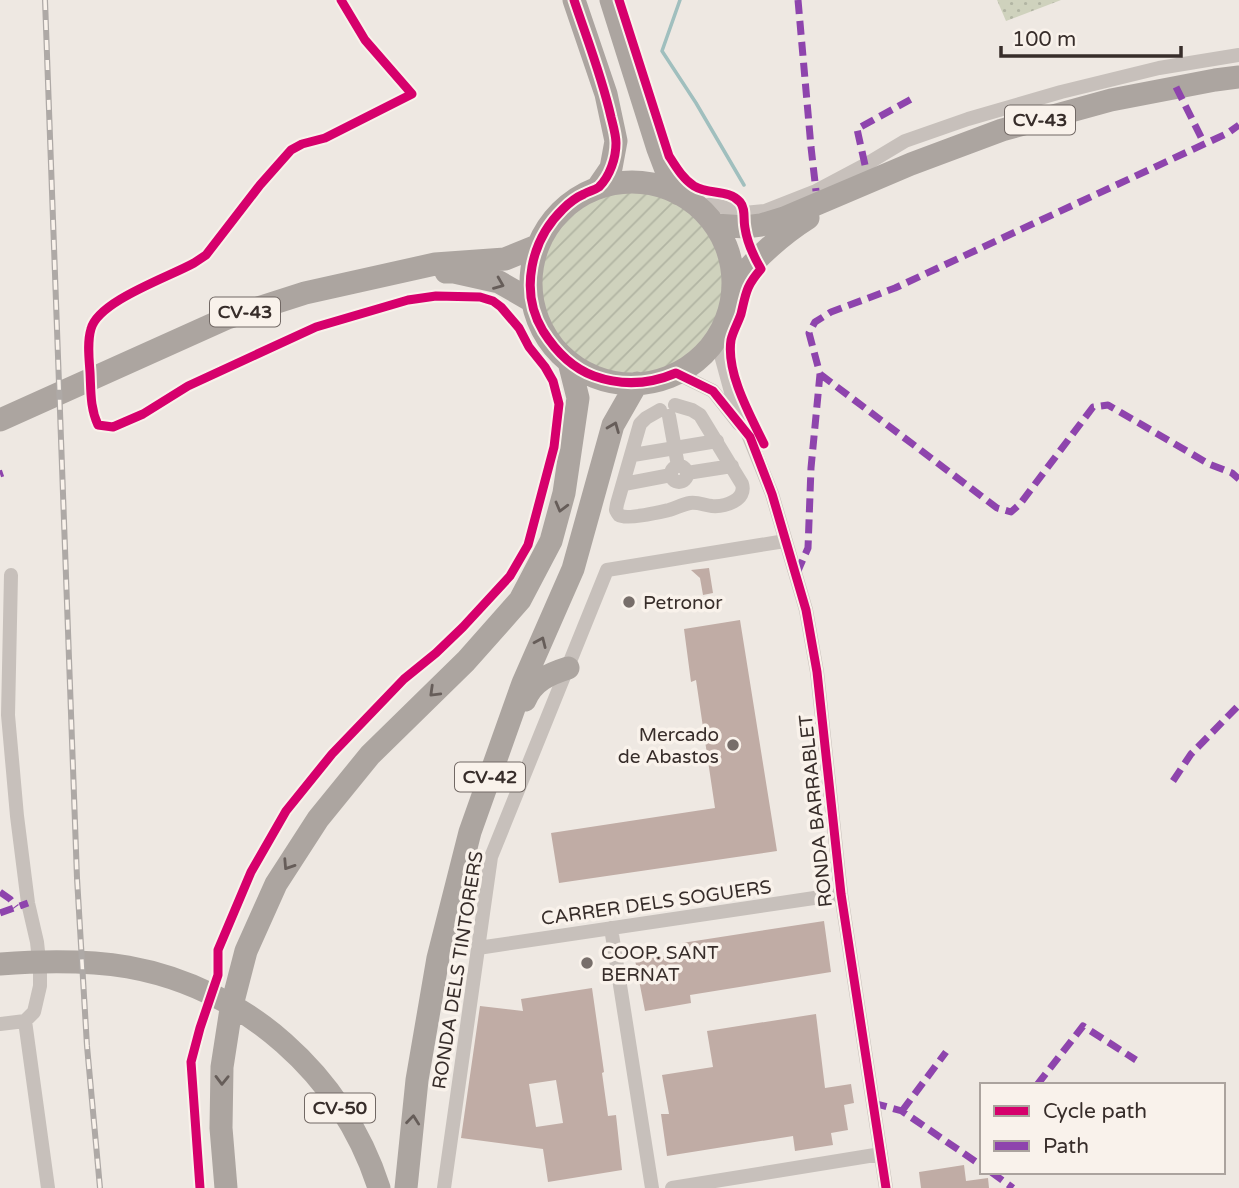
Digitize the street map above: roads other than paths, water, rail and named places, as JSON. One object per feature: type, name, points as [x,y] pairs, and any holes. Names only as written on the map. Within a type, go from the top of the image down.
[{"type":"main road","points":[[574,0],[606,94],[616,141],[611,168],[598,187]]},
{"type":"main road","points":[[611,0],[658,149],[679,194]]},
{"type":"main road","name":"CV-43","points":[[715,225],[745,227],[784,218],[911,164],[1002,130],[1111,100],[1239,77]]},
{"type":"main road","name":"CV-43","points":[[639,182],[660,186],[679,194],[699,207],[715,225],[729,254],[733,286],[731,303],[719,333],[701,356],[676,373],[650,382],[613,382],[590,375],[569,362],[552,345],[539,324],[532,301],[531,273],[537,246],[552,220],[565,206],[598,187],[639,182]]},
{"type":"main road","name":"CV-43","points":[[733,286],[770,245],[796,225],[849,192]]},
{"type":"main road","name":"CV-43","points":[[0,419],[227,318],[305,293],[435,264],[505,259],[537,246]]},
{"type":"main road","name":"CV-43","points":[[384,275],[454,272],[499,282],[532,301]]},
{"type":"main road","points":[[226,1188],[221,1128],[222,1067],[231,1009],[246,951],[276,884],[318,819],[370,755],[466,662],[520,600],[551,541],[564,493],[578,398],[569,362]]},
{"type":"main road","name":"CV-42","points":[[406,1188],[417,1080],[438,958],[470,832],[523,684],[573,569],[613,425],[637,383]]},
{"type":"main road","points":[[470,832],[529,690],[545,676],[568,668]]},
{"type":"main road","name":"CV-50","points":[[5,963],[65,961],[112,965],[166,976],[226,1002],[281,1040],[324,1084],[350,1122],[379,1188]]},
{"type":"street","points":[[699,207],[712,204],[744,213],[765,211],[816,191],[865,166],[905,141],[968,120],[1061,92],[1159,68],[1239,55]]},
{"type":"street","name":"RONDA BARRABLET","points":[[719,333],[719,348],[731,392],[772,494],[806,610],[817,672],[841,894],[886,1188]]},
{"type":"street","points":[[676,373],[713,391],[750,437]]},
{"type":"street","points":[[668,410],[684,504]]},
{"type":"street","points":[[668,410],[692,410],[700,415],[717,441],[744,489],[742,496],[724,505],[684,504],[668,510],[626,517],[616,510],[640,424],[646,418],[668,410]]},
{"type":"street","points":[[633,455],[717,441]]},
{"type":"street","points":[[624,484],[732,466]]},
{"type":"street","name":"RONDA DELS TINTORERS","points":[[444,1188],[491,857],[607,570],[785,541]]},
{"type":"street","points":[[0,1024],[25,1021],[34,1012],[40,986],[37,942],[28,903],[17,817],[8,715],[11,575]]},
{"type":"street","name":"CARRER DELS SOGUERS","points":[[478,948],[841,894]]},
{"type":"street","points":[[611,928],[652,1188]]},
{"type":"street","points":[[25,1021],[48,1188]]},
{"type":"street","points":[[672,1188],[881,1154]]},
{"type":"waterway","points":[[680,0],[662,51],[744,185]]},
{"type":"railway","points":[[45,0],[77,878],[87,1046],[100,1188]]},
{"type":"place","name":"Petronor","points":[[629,602]]},
{"type":"place","name":"Mercado de Abastos","points":[[733,745]]},
{"type":"place","name":"COOP. SANT BERNAT","points":[[587,963]]}]
